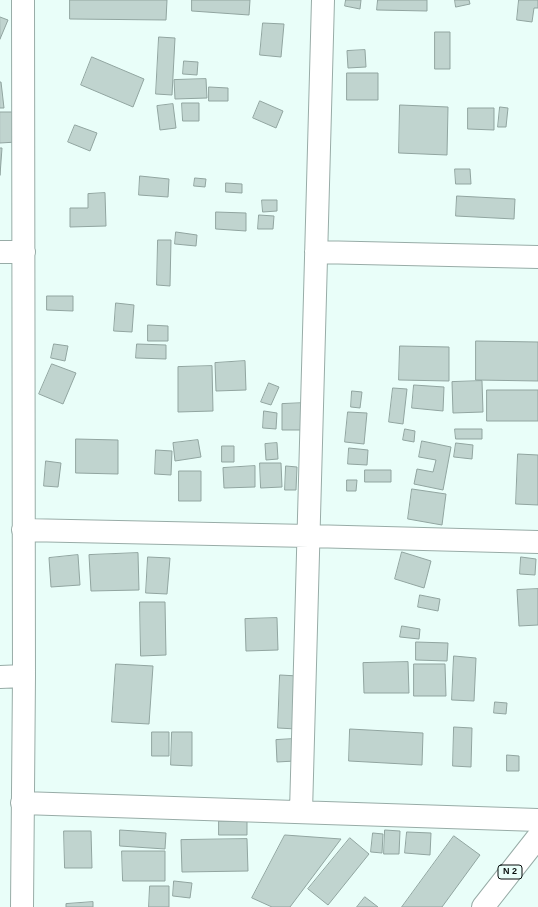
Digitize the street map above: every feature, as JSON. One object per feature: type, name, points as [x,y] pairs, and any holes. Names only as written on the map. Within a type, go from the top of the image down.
[{"type":"street","points":[[22,907],[24,676],[23,0]]},
{"type":"street","points":[[301,812],[323,0]]},
{"type":"street","points":[[0,252],[24,252]]},
{"type":"street","points":[[316,252],[538,256]]},
{"type":"street","points":[[23,530],[538,542]]},
{"type":"street","points":[[0,677],[24,676]]},
{"type":"street","points":[[22,803],[538,820]]},
{"type":"street","name":"N 2","points":[[483,907],[538,837]]},
{"type":"building","points":[[70,0],[167,0],[166,20],[70,19]]},
{"type":"building","points":[[192,0],[250,0],[249,15],[192,11]]},
{"type":"building","points":[[346,0],[361,0],[360,9],[345,6]]},
{"type":"building","points":[[378,0],[427,0],[427,11],[377,10]]},
{"type":"building","points":[[455,0],[469,0],[470,4],[456,7]]},
{"type":"building","points":[[519,0],[538,0],[538,8],[534,8],[532,22],[517,20]]},
{"type":"building","points":[[0,17],[8,20],[0,39]]},
{"type":"building","points":[[263,23],[284,24],[281,57],[260,55]]},
{"type":"building","points":[[435,32],[450,32],[450,69],[435,69]]},
{"type":"building","points":[[159,37],[175,38],[172,95],[156,94]]},
{"type":"building","points":[[365,50],[366,67],[348,68],[347,51]]},
{"type":"building","points":[[92,57],[144,79],[133,107],[81,85]]},
{"type":"building","points":[[184,61],[198,62],[197,75],[183,74]]},
{"type":"building","points":[[347,73],[378,73],[378,100],[347,100]]},
{"type":"building","points":[[206,79],[207,98],[175,99],[174,80]]},
{"type":"building","points":[[1,82],[4,108],[0,108]]},
{"type":"building","points":[[209,87],[228,88],[228,101],[209,101]]},
{"type":"building","points":[[260,101],[283,111],[276,128],[253,118]]},
{"type":"building","points":[[182,103],[199,103],[199,121],[183,121]]},
{"type":"building","points":[[173,104],[176,128],[160,130],[157,106]]},
{"type":"building","points":[[400,105],[448,107],[447,155],[399,153]]},
{"type":"building","points":[[500,107],[508,108],[506,127],[498,127]]},
{"type":"building","points":[[468,108],[494,108],[494,130],[468,129]]},
{"type":"building","points":[[0,112],[14,112],[17,142],[0,143]]},
{"type":"building","points":[[75,125],[97,133],[90,151],[68,142]]},
{"type":"building","points":[[0,148],[2,148],[0,175]]},
{"type":"building","points":[[455,169],[470,169],[471,184],[456,184]]},
{"type":"building","points":[[140,176],[169,179],[168,197],[139,195]]},
{"type":"building","points":[[195,178],[206,179],[205,187],[194,186]]},
{"type":"building","points":[[226,183],[242,184],[242,193],[226,192]]},
{"type":"building","points":[[105,193],[106,226],[70,227],[70,208],[88,208],[88,194]]},
{"type":"building","points":[[457,196],[515,199],[514,219],[456,216]]},
{"type":"building","points":[[262,200],[277,200],[277,211],[263,212]]},
{"type":"building","points":[[216,212],[246,213],[246,231],[216,229]]},
{"type":"building","points":[[259,215],[274,216],[273,229],[258,229]]},
{"type":"building","points":[[176,232],[197,235],[196,246],[175,244]]},
{"type":"building","points":[[158,240],[171,240],[170,286],[157,285]]},
{"type":"building","points":[[47,296],[73,296],[73,311],[47,310]]},
{"type":"building","points":[[116,303],[134,305],[132,332],[114,331]]},
{"type":"building","points":[[148,325],[168,326],[168,341],[148,341]]},
{"type":"building","points":[[476,341],[538,342],[538,381],[476,380]]},
{"type":"building","points":[[54,344],[68,346],[65,361],[51,358]]},
{"type":"building","points":[[137,344],[166,345],[166,359],[136,358]]},
{"type":"building","points":[[400,346],[449,347],[449,381],[399,380]]},
{"type":"building","points":[[245,361],[246,390],[216,391],[215,363]]},
{"type":"building","points":[[52,364],[76,373],[63,404],[39,394]]},
{"type":"building","points":[[212,366],[213,411],[178,412],[178,367]]},
{"type":"building","points":[[482,381],[483,412],[453,413],[452,382]]},
{"type":"building","points":[[269,383],[279,387],[271,405],[261,402]]},
{"type":"building","points":[[414,385],[444,387],[443,411],[412,408]]},
{"type":"building","points":[[393,388],[407,389],[403,424],[389,422]]},
{"type":"building","points":[[487,390],[538,390],[538,421],[487,421]]},
{"type":"building","points":[[352,391],[362,392],[360,408],[351,407]]},
{"type":"building","points":[[305,403],[305,430],[282,430],[282,404]]},
{"type":"building","points":[[264,411],[277,413],[276,429],[263,428]]},
{"type":"building","points":[[348,412],[367,413],[364,444],[345,442]]},
{"type":"building","points":[[405,429],[415,431],[414,442],[403,440]]},
{"type":"building","points":[[455,429],[482,429],[482,439],[456,439]]},
{"type":"building","points":[[76,439],[118,440],[118,474],[76,473]]},
{"type":"building","points":[[198,440],[201,457],[175,461],[173,443]]},
{"type":"building","points":[[422,441],[451,447],[443,490],[414,484],[417,469],[433,472],[436,460],[419,457]]},
{"type":"building","points":[[277,443],[278,459],[266,460],[265,444]]},
{"type":"building","points":[[456,443],[473,445],[472,459],[454,457]]},
{"type":"building","points":[[222,446],[234,446],[234,462],[222,462]]},
{"type":"building","points":[[349,448],[368,450],[367,465],[348,464]]},
{"type":"building","points":[[156,450],[172,451],[171,475],[155,474]]},
{"type":"building","points":[[518,454],[538,455],[538,505],[516,504]]},
{"type":"building","points":[[46,461],[61,463],[58,487],[44,486]]},
{"type":"building","points":[[260,463],[281,463],[282,487],[261,488]]},
{"type":"building","points":[[255,466],[255,487],[224,488],[223,468]]},
{"type":"building","points":[[286,466],[297,467],[296,490],[285,490]]},
{"type":"building","points":[[365,470],[391,470],[391,482],[365,482]]},
{"type":"building","points":[[179,471],[201,471],[201,501],[179,501]]},
{"type":"building","points":[[347,480],[357,480],[356,491],[347,491]]},
{"type":"building","points":[[412,489],[446,494],[442,525],[408,519]]},
{"type":"building","points":[[402,552],[431,561],[424,588],[395,579]]},
{"type":"building","points":[[138,553],[139,590],[91,591],[89,555]]},
{"type":"building","points":[[78,555],[80,585],[51,587],[49,558]]},
{"type":"building","points":[[148,557],[170,558],[167,594],[146,593]]},
{"type":"building","points":[[521,557],[536,559],[535,575],[520,574]]},
{"type":"building","points":[[538,589],[538,625],[519,626],[517,590]]},
{"type":"building","points":[[420,595],[440,599],[438,611],[418,607]]},
{"type":"building","points":[[140,602],[165,602],[166,655],[141,656]]},
{"type":"building","points":[[277,618],[278,650],[246,651],[245,619]]},
{"type":"building","points":[[402,626],[420,629],[419,639],[400,637]]},
{"type":"building","points":[[416,642],[448,643],[447,661],[416,660]]},
{"type":"building","points":[[454,656],[476,658],[474,701],[452,700]]},
{"type":"building","points":[[408,662],[409,693],[364,693],[363,663]]},
{"type":"building","points":[[116,664],[153,666],[149,724],[112,722]]},
{"type":"building","points":[[414,664],[445,664],[446,696],[414,696]]},
{"type":"building","points":[[280,675],[298,676],[296,729],[278,728]]},
{"type":"building","points":[[495,702],[507,703],[506,714],[494,713]]},
{"type":"building","points":[[454,727],[472,728],[471,767],[453,766]]},
{"type":"building","points":[[350,729],[423,733],[422,765],[349,761]]},
{"type":"building","points":[[152,732],[169,732],[169,756],[152,756]]},
{"type":"building","points":[[172,732],[192,732],[192,766],[171,765]]},
{"type":"building","points":[[294,739],[295,761],[277,762],[276,740]]},
{"type":"building","points":[[507,755],[519,756],[519,771],[507,771]]},
{"type":"building","points":[[219,821],[247,821],[247,835],[219,835]]},
{"type":"building","points":[[120,830],[166,833],[165,849],[120,846]]},
{"type":"building","points":[[385,830],[400,831],[399,854],[384,854]]},
{"type":"building","points":[[64,831],[91,831],[92,868],[65,868]]},
{"type":"building","points":[[407,832],[431,833],[430,855],[405,853]]},
{"type":"building","points":[[373,833],[383,834],[382,853],[371,852]]},
{"type":"building","points":[[285,835],[341,839],[290,907],[272,907],[252,898]]},
{"type":"building","points":[[454,836],[480,855],[442,907],[402,907]]},
{"type":"building","points":[[350,838],[369,854],[328,905],[308,889]]},
{"type":"building","points":[[247,839],[248,871],[182,872],[181,840]]},
{"type":"building","points":[[122,851],[165,851],[165,881],[123,881]]},
{"type":"building","points":[[174,881],[192,883],[190,898],[173,896]]},
{"type":"building","points":[[150,886],[169,886],[169,907],[149,907]]},
{"type":"building","points":[[365,897],[378,907],[357,907]]},
{"type":"building","points":[[93,902],[93,907],[66,907],[66,904]]}]
